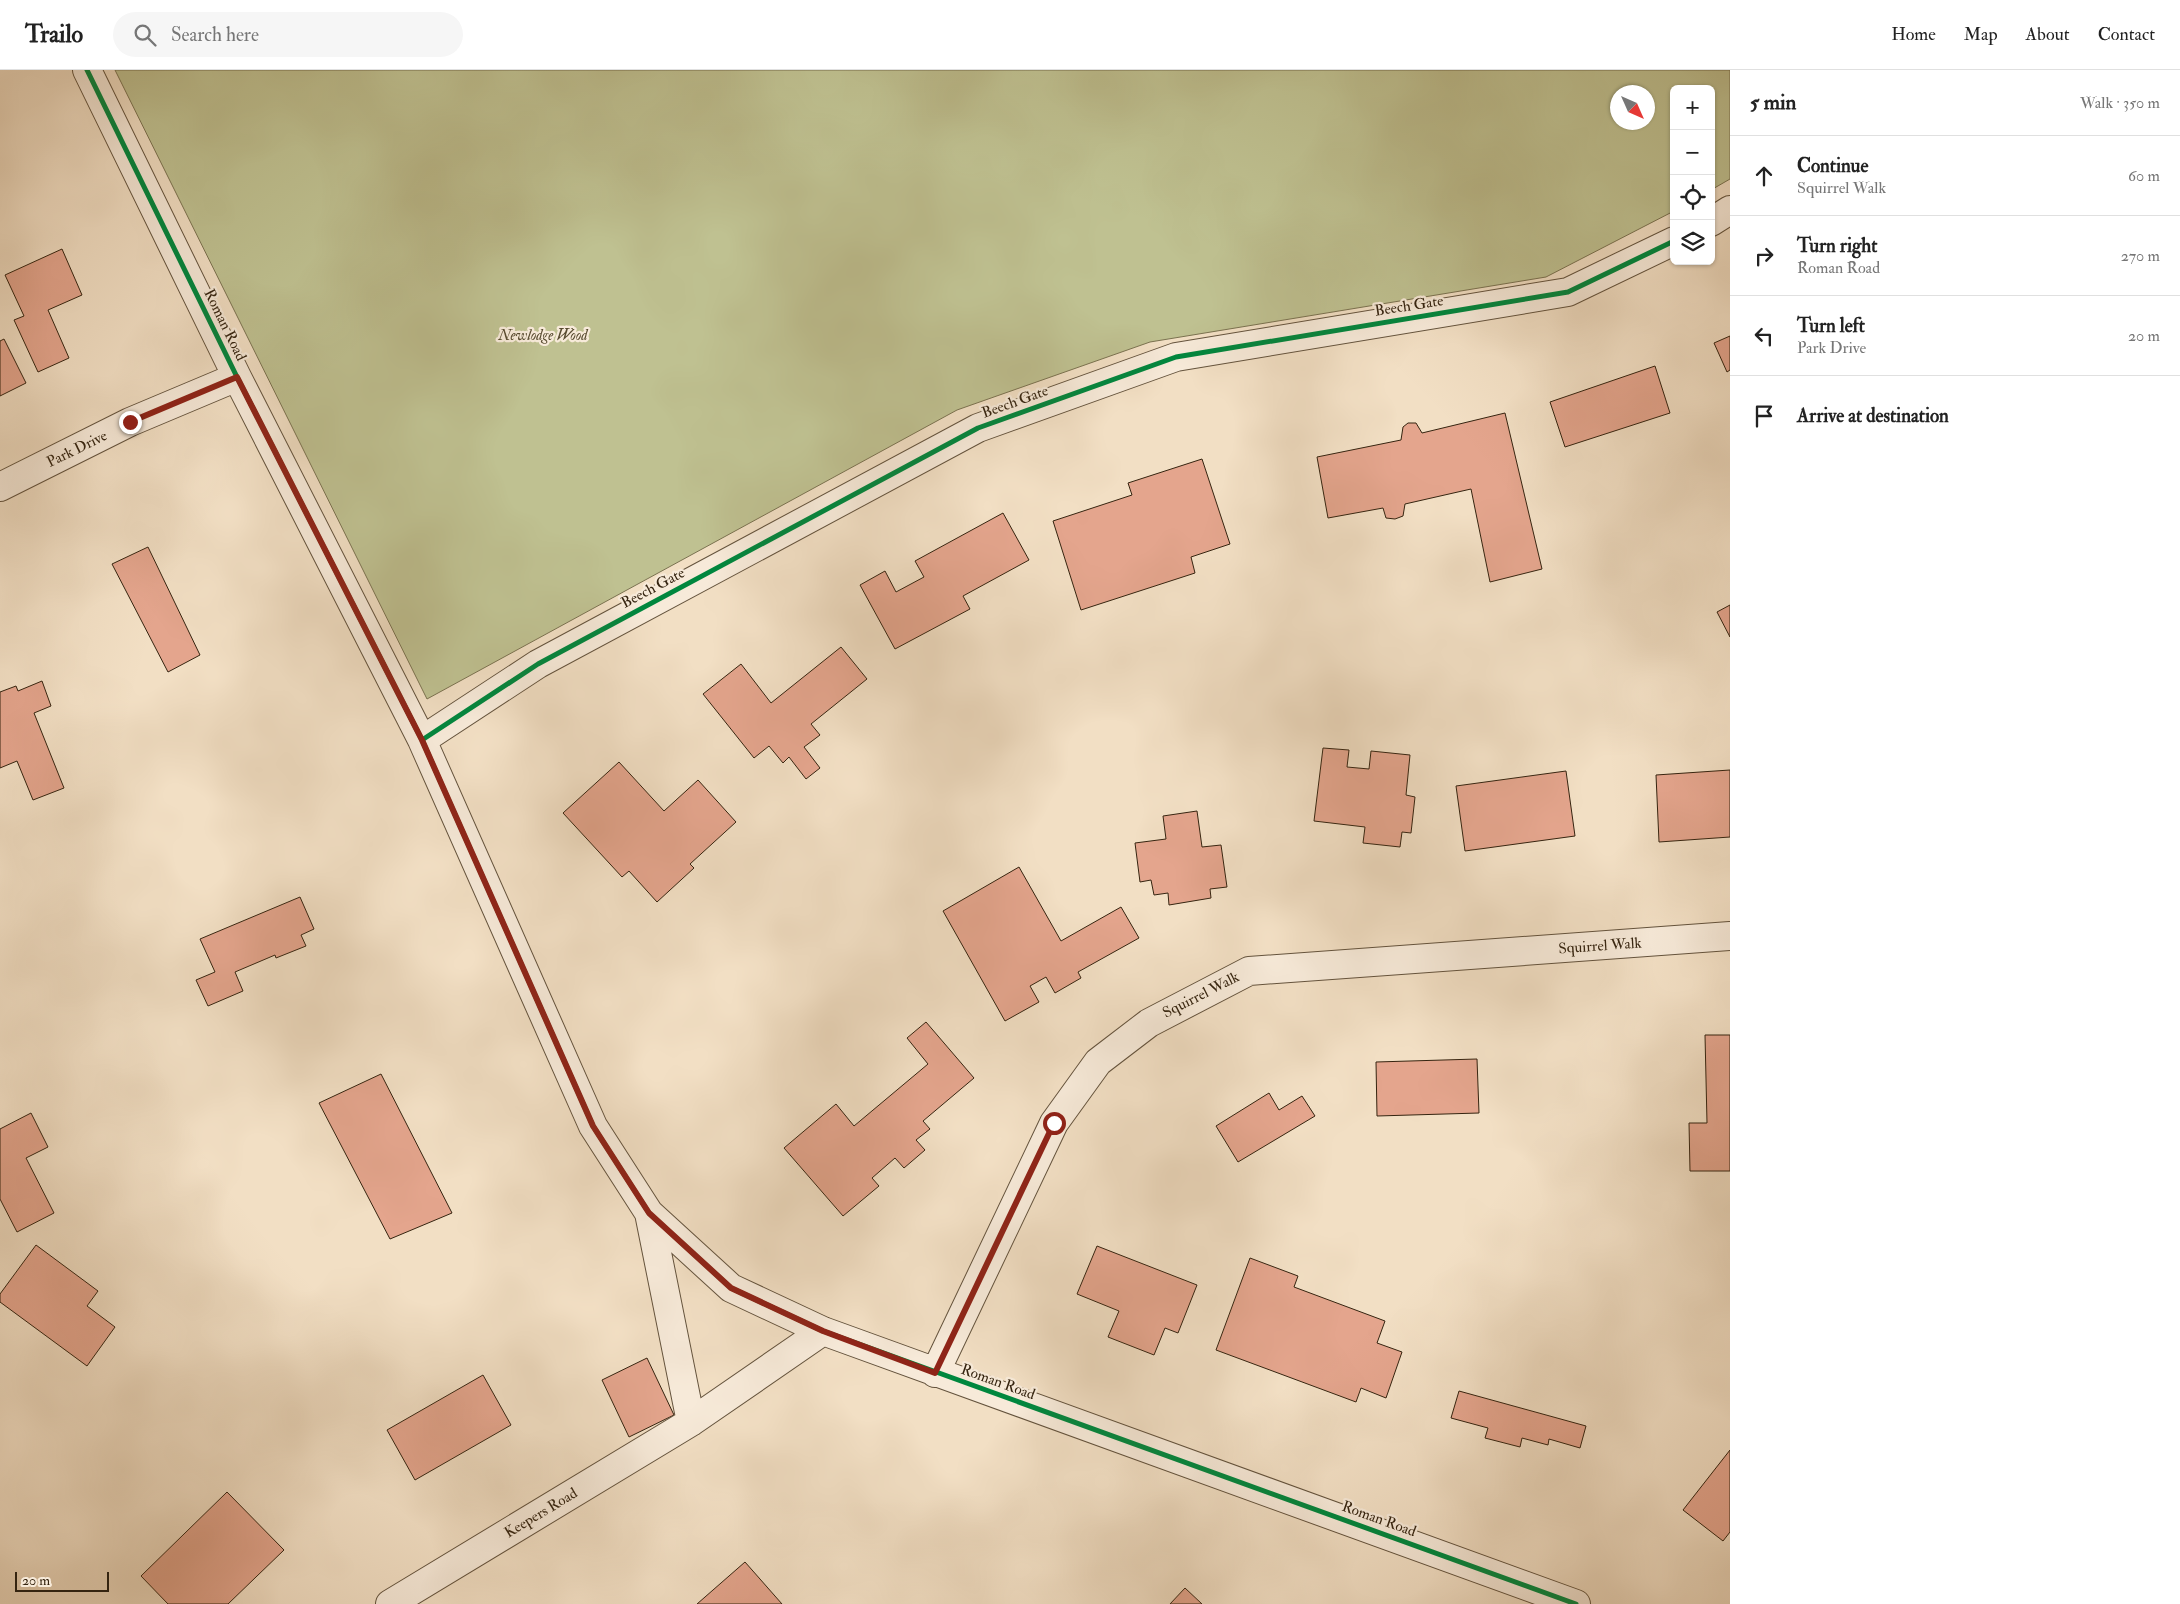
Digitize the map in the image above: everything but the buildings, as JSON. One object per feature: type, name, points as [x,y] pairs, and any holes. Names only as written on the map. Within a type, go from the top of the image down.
[{"type":"street","name":"Roman Road","points":[[87,70],[237,377],[422,740],[593,1126],[649,1213],[731,1288],[823,1331],[1568,1603]]},
{"type":"street","points":[[1714,220],[1730,210]]},
{"type":"street","name":"Beech Gate","points":[[422,740],[538,664],[978,428],[1176,357],[1568,292],[1670,244]]},
{"type":"street","name":"Park Drive","points":[[0,486],[130,422],[237,377]]},
{"type":"street","name":"Squirrel Walk","points":[[935,1373],[1054,1123],[1098,1062],[1149,1023],[1249,971],[1730,936]]},
{"type":"street","points":[[649,1213],[691,1422]]},
{"type":"street","name":"Keepers Road","points":[[390,1604],[691,1422],[823,1331]]},
{"type":"green space","name":"Newlodge Wood","points":[[115,70],[1730,70],[1730,179],[1715,188],[1715,85],[1670,85],[1670,213],[1546,277],[1150,342],[957,410],[427,699]]},
{"type":"cycle path","points":[[87,70],[237,377],[422,740],[593,1126],[649,1213],[731,1288],[823,1331],[1576,1604]]},
{"type":"cycle path","points":[[422,740],[538,664],[978,428],[1176,357],[1568,292],[1670,243]]},
{"type":"route","points":[[130,422],[237,377],[422,740],[593,1126],[649,1213],[731,1288],[823,1331],[935,1373],[1054,1123]]}]
